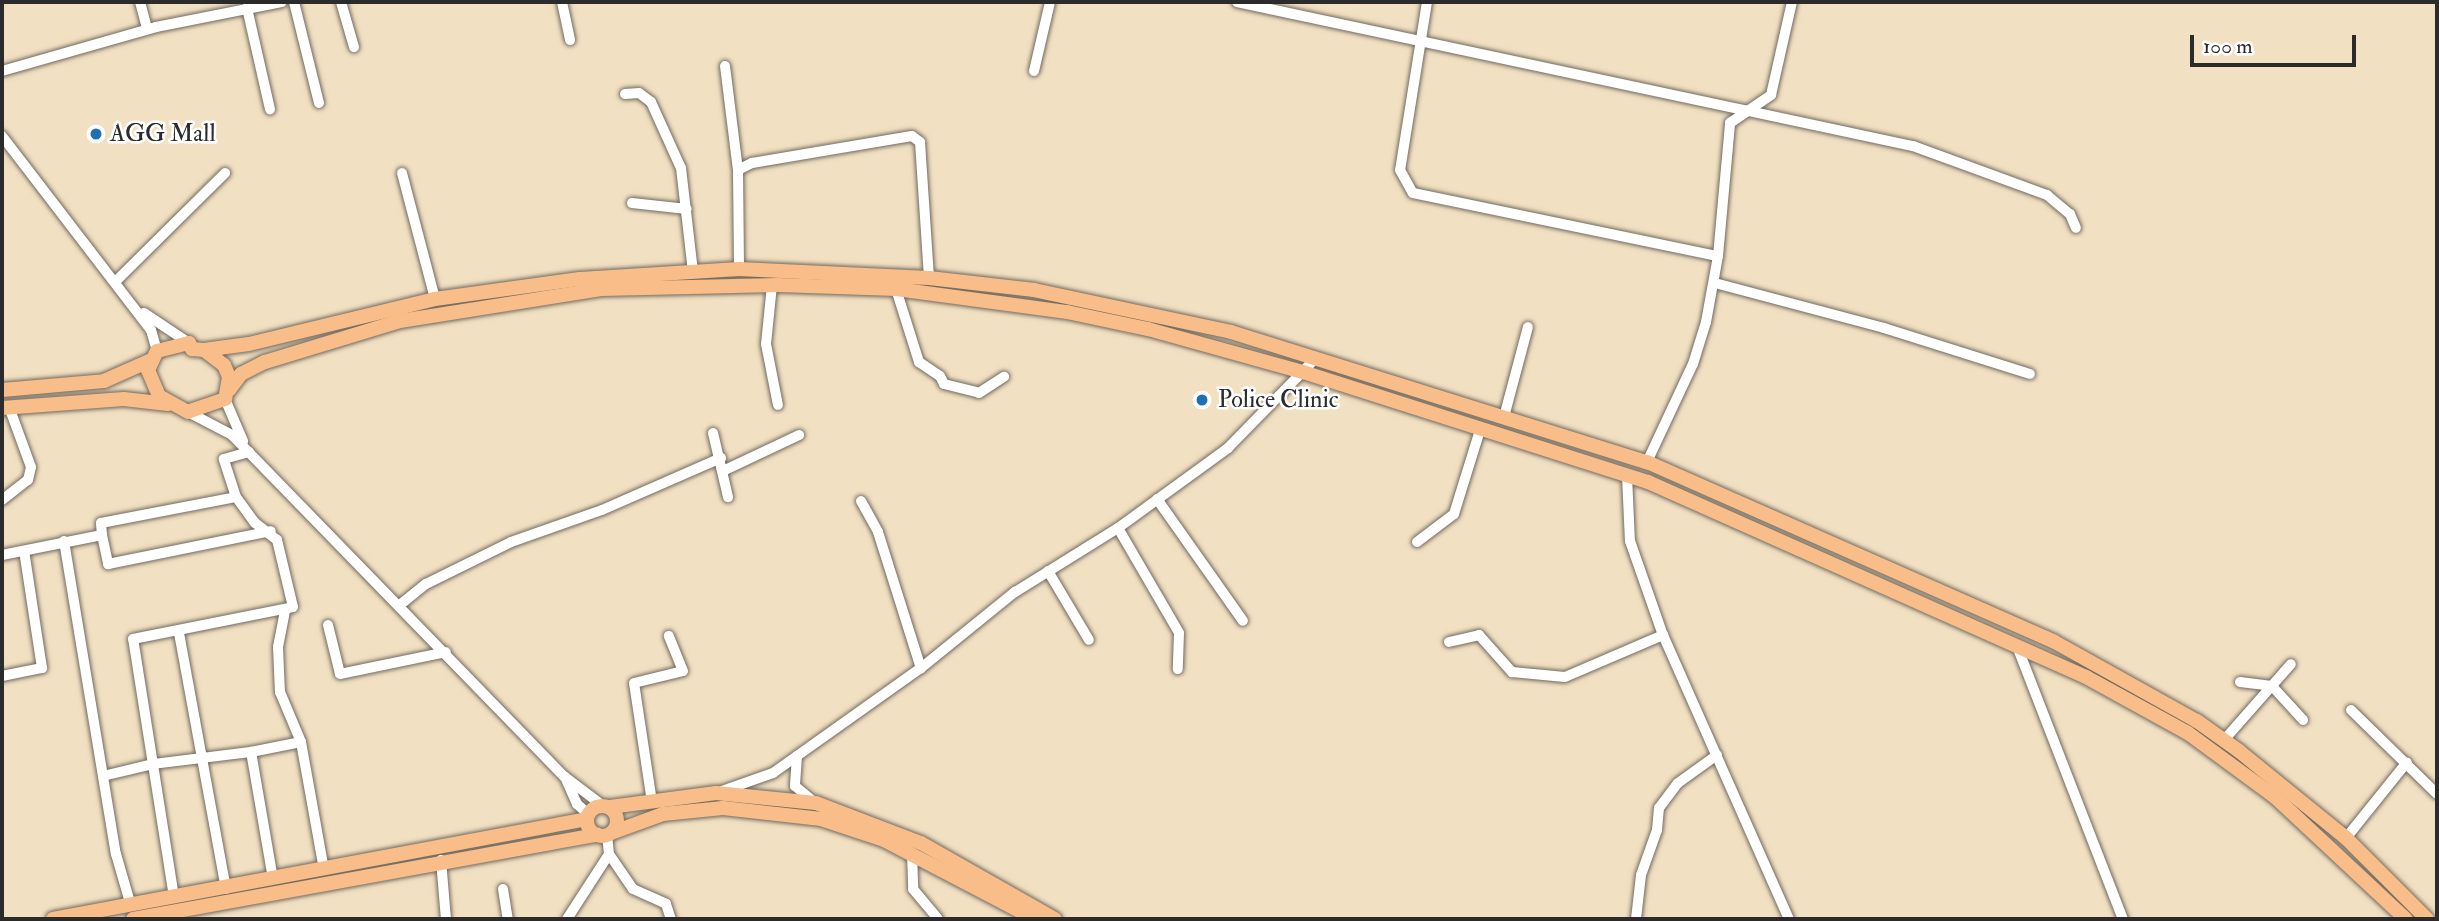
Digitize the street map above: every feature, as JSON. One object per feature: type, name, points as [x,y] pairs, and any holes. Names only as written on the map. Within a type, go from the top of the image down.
[{"type":"main road","points":[[2,390],[104,381],[153,356],[189,342],[192,349],[204,350],[249,344],[436,299],[580,279],[739,269],[929,278],[1080,297],[1231,332],[1647,462],[2053,641],[2224,740],[2346,838],[2427,919]]},
{"type":"main road","points":[[5,407],[124,399],[168,404],[188,412],[227,395],[242,374],[293,351],[462,308],[602,289],[772,285],[897,289],[1110,320],[1303,372],[1627,476],[1786,540],[2086,677],[2188,733],[2317,832],[2406,919]]},
{"type":"main road","points":[[204,350],[224,365],[227,395]]},
{"type":"main road","points":[[153,356],[153,385],[168,404]]},
{"type":"main road","points":[[134,916],[174,897],[588,817],[607,807],[716,793],[816,803],[921,843],[1055,919]]},
{"type":"main road","points":[[605,834],[618,820],[607,807]]},
{"type":"main road","points":[[53,919],[134,916],[440,860],[605,834],[663,814],[723,808],[821,819],[912,853],[1035,919]]},
{"type":"main road","points":[[588,817],[605,834]]},
{"type":"street","points":[[140,2],[147,29]]},
{"type":"street","points":[[2,72],[147,29],[282,2]]},
{"type":"street","points":[[294,2],[319,103]]},
{"type":"street","points":[[341,2],[354,47]]},
{"type":"street","points":[[562,2],[570,40]]},
{"type":"street","points":[[1034,71],[1050,2]]},
{"type":"street","points":[[1237,2],[1913,146],[2047,195],[2070,214],[2076,228]]},
{"type":"street","points":[[1427,2],[1400,170],[1413,193],[1718,256]]},
{"type":"street","points":[[1647,462],[1693,364],[1715,283],[1726,140],[1730,123],[1746,109],[1763,101],[1776,83],[1792,2]]},
{"type":"street","points":[[247,8],[270,109]]},
{"type":"street","points":[[725,66],[738,170],[739,269]]},
{"type":"street","points":[[625,94],[645,97],[663,121],[681,168],[693,272]]},
{"type":"street","points":[[2,136],[6,152],[115,282],[150,330],[153,356]]},
{"type":"street","points":[[738,170],[752,163],[912,136],[920,142],[929,278]]},
{"type":"street","points":[[115,282],[225,173]]},
{"type":"street","points":[[402,173],[436,299]]},
{"type":"street","points":[[632,203],[687,209]]},
{"type":"street","points":[[1715,283],[1884,328],[2030,374]]},
{"type":"street","points":[[772,285],[766,344],[778,405]]},
{"type":"street","points":[[897,289],[919,362],[940,376],[944,384],[979,393],[1004,377]]},
{"type":"street","points":[[127,297],[158,326],[189,342]]},
{"type":"street","points":[[1504,417],[1528,327]]},
{"type":"street","points":[[716,793],[766,776],[797,756],[921,668],[1048,571],[1118,528],[1228,448],[1315,359]]},
{"type":"street","points":[[227,395],[249,452]]},
{"type":"street","points":[[2,500],[28,480],[31,467],[5,407]]},
{"type":"street","points":[[188,412],[232,435],[322,531],[401,604],[565,777],[607,807]]},
{"type":"street","points":[[1417,542],[1454,514],[1480,430]]},
{"type":"street","points":[[713,433],[725,470],[728,496]]},
{"type":"street","points":[[725,470],[799,435]]},
{"type":"street","points":[[174,897],[133,639],[179,633],[285,611],[293,607],[271,531],[255,523],[236,497],[225,458],[249,452]]},
{"type":"street","points":[[401,604],[435,579],[511,542],[602,510],[721,458]]},
{"type":"street","points":[[1627,476],[1630,541],[1663,635],[1789,919]]},
{"type":"street","points":[[236,497],[101,523],[108,564],[271,531]]},
{"type":"street","points":[[1157,499],[1242,621]]},
{"type":"street","points":[[861,501],[877,532],[921,668]]},
{"type":"street","points":[[1118,528],[1179,633],[1178,669]]},
{"type":"street","points":[[2,555],[102,535]]},
{"type":"street","points":[[64,541],[99,731],[103,776],[134,916]]},
{"type":"street","points":[[2,676],[42,668],[24,551]]},
{"type":"street","points":[[1048,571],[1089,640]]},
{"type":"street","points":[[285,611],[278,647],[280,692],[302,742],[324,870]]},
{"type":"street","points":[[328,625],[340,674],[446,652]]},
{"type":"street","points":[[179,633],[226,889]]},
{"type":"street","points":[[1449,642],[1479,635],[1512,672],[1556,677],[1663,635]]},
{"type":"street","points":[[652,802],[634,683],[683,671],[668,636]]},
{"type":"street","points":[[2017,646],[2123,919]]},
{"type":"street","points":[[2224,740],[2291,664]]},
{"type":"street","points":[[2239,682],[2272,686],[2304,720]]},
{"type":"street","points":[[2351,710],[2437,794]]},
{"type":"street","points":[[103,776],[153,764],[251,752],[302,742]]},
{"type":"street","points":[[251,752],[273,879]]},
{"type":"street","points":[[1636,919],[1641,875],[1657,830],[1659,808],[1678,783],[1717,755]]},
{"type":"street","points":[[797,756],[793,771],[795,786],[816,803]]},
{"type":"street","points":[[2346,838],[2407,762]]},
{"type":"street","points":[[565,777],[577,804],[588,817]]},
{"type":"street","points":[[605,834],[609,854],[633,889],[666,904],[671,919]]},
{"type":"street","points":[[912,853],[913,889],[938,919]]},
{"type":"street","points":[[568,919],[609,854]]},
{"type":"street","points":[[440,860],[446,919]]},
{"type":"street","points":[[503,889],[508,919]]},
{"type":"place","name":"AGG Mall","points":[[96,134]]},
{"type":"place","name":"Police Clinic","points":[[1202,400]]}]
